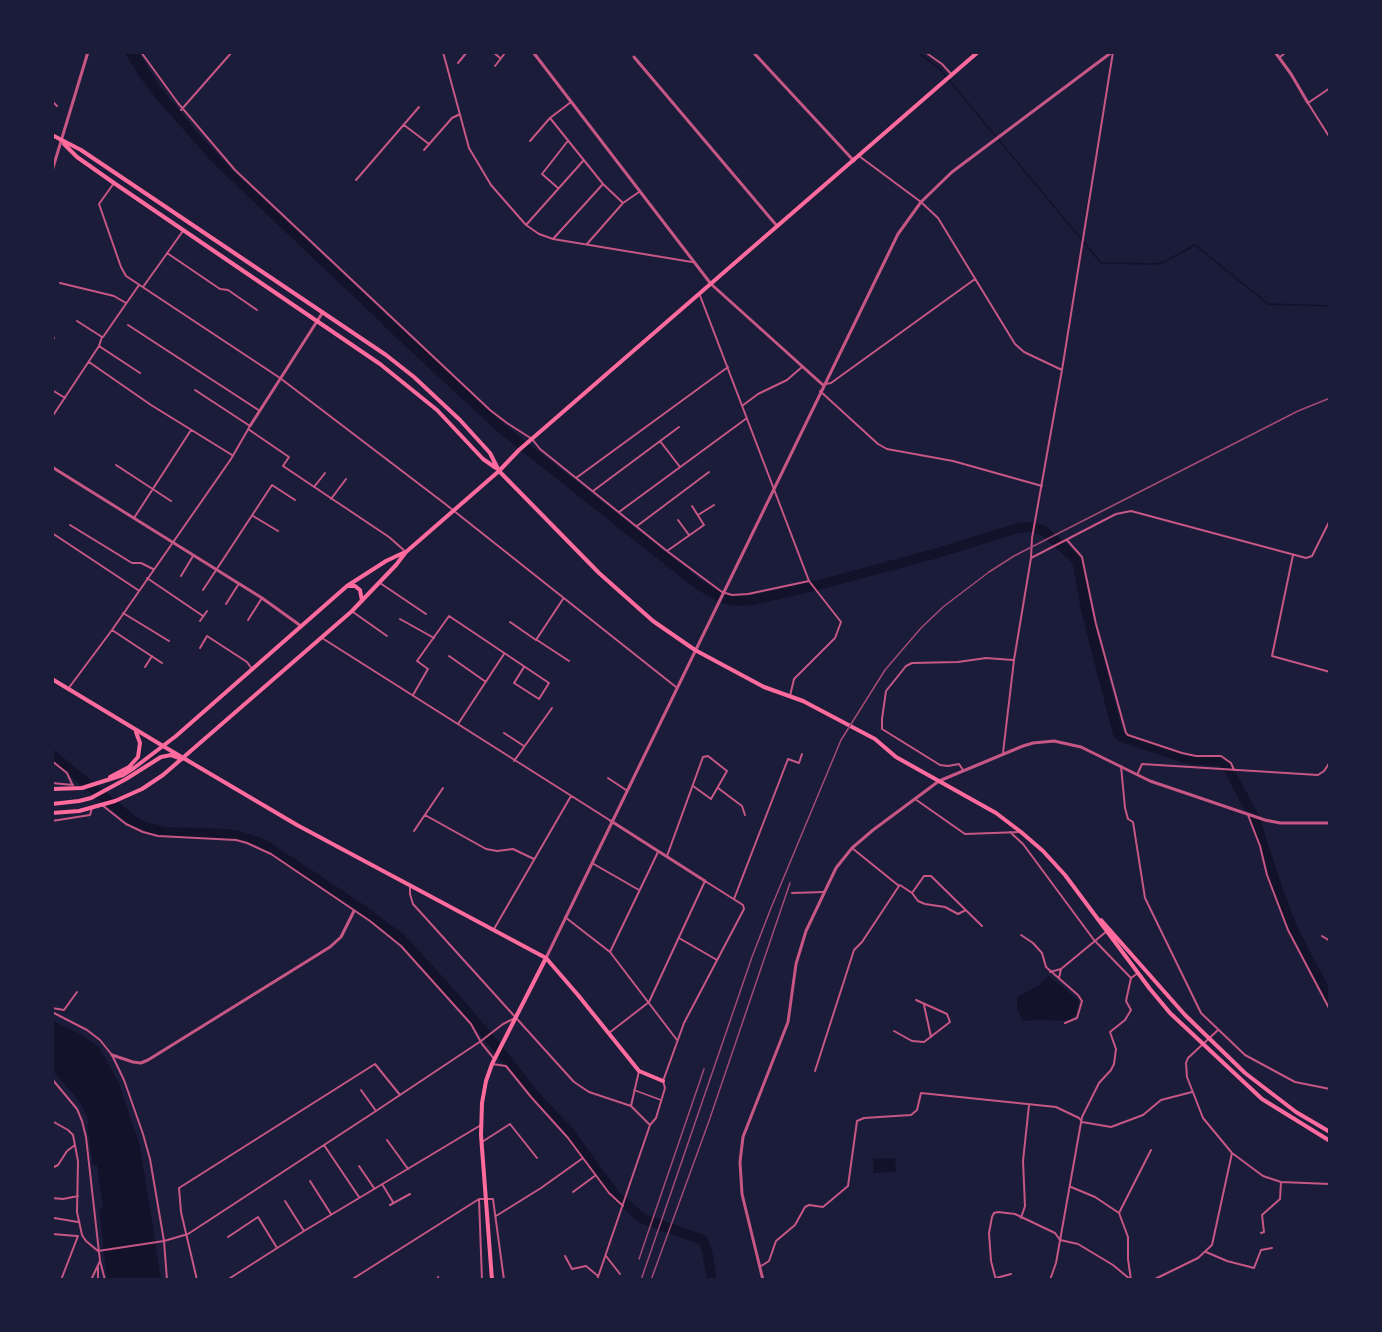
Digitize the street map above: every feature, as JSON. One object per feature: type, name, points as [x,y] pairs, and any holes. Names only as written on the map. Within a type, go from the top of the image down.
[{"type":"main road","points":[[52,813],[92,808],[115,801],[155,781],[182,759],[352,611],[406,552],[499,471],[519,450],[978,52]]},
{"type":"main road","points":[[52,135],[81,150],[365,340],[427,389],[460,420],[490,453],[499,471]]},
{"type":"main road","points":[[61,141],[77,157],[318,321],[406,385],[436,411],[483,459],[499,471],[627,600],[652,621],[695,650],[764,687],[790,696],[875,739],[896,757],[996,813],[1021,832],[1057,867],[1091,908],[1170,1013],[1262,1099],[1329,1141]]},
{"type":"main road","points":[[52,789],[74,786],[82,788],[123,775],[163,746],[347,586],[386,561],[406,552]]},
{"type":"main road","points":[[347,586],[355,586],[360,590],[362,601]]},
{"type":"main road","points":[[52,679],[136,732],[297,825],[546,958],[578,994],[639,1071],[663,1081]]},
{"type":"main road","points":[[97,784],[135,762],[140,747],[136,732]]},
{"type":"main road","points":[[52,804],[91,798],[161,757],[171,755],[182,759]]},
{"type":"main road","points":[[1108,930],[1208,1039],[1245,1073],[1275,1097],[1329,1132]]},
{"type":"main road","points":[[492,1280],[481,1125],[484,1092],[494,1061],[546,958]]},
{"type":"street","points":[[52,171],[88,52]]},
{"type":"street","points":[[141,52],[181,109],[257,190],[490,410],[667,551],[722,592],[739,596],[809,581]]},
{"type":"street","points":[[181,109],[232,52]]},
{"type":"street","points":[[443,52],[470,148],[477,165],[491,185],[526,225],[539,234],[553,239],[692,262]]},
{"type":"street","points":[[458,63],[467,52]]},
{"type":"street","points":[[494,52],[501,59]]},
{"type":"street","points":[[533,52],[711,284],[823,385]]},
{"type":"street","points":[[753,52],[854,161]]},
{"type":"street","points":[[925,52],[942,64],[951,76]]},
{"type":"street","points":[[546,958],[892,244],[921,202],[952,172],[1112,52]]},
{"type":"street","points":[[1004,753],[1014,660],[1031,558],[1033,532],[1062,370],[1112,52]]},
{"type":"street","points":[[1275,52],[1329,138]]},
{"type":"street","points":[[1279,58],[1286,52]]},
{"type":"street","points":[[495,66],[505,53]]},
{"type":"street","points":[[634,57],[777,226]]},
{"type":"street","points":[[1308,103],[1329,88]]},
{"type":"street","points":[[52,101],[57,106]]},
{"type":"street","points":[[530,141],[550,118],[571,102]]},
{"type":"street","points":[[356,180],[419,107]]},
{"type":"street","points":[[424,150],[452,118],[460,114]]},
{"type":"street","points":[[550,118],[583,161],[623,202]]},
{"type":"street","points":[[404,125],[429,144]]},
{"type":"street","points":[[558,188],[542,174],[567,142]]},
{"type":"street","points":[[859,156],[921,202],[938,218],[1015,344],[1024,352],[1062,370]]},
{"type":"street","points":[[526,225],[583,161]]},
{"type":"street","points":[[114,183],[99,204],[126,276],[280,378],[676,687]]},
{"type":"street","points":[[553,239],[603,184]]},
{"type":"street","points":[[586,244],[623,202],[639,192]]},
{"type":"street","points":[[52,417],[99,346],[102,337],[183,231]]},
{"type":"street","points":[[167,253],[220,289],[228,290],[257,310]]},
{"type":"street","points":[[823,385],[831,382],[975,279]]},
{"type":"street","points":[[60,283],[114,296],[126,303]]},
{"type":"street","points":[[699,293],[809,581],[841,622],[835,638],[794,679],[790,696]]},
{"type":"street","points":[[68,689],[173,543],[323,312]]},
{"type":"street","points":[[76,321],[102,337]]},
{"type":"street","points":[[128,325],[260,411]]},
{"type":"street","points":[[99,346],[140,373]]},
{"type":"street","points":[[89,362],[151,405],[232,455]]},
{"type":"street","points":[[742,406],[758,394],[787,380],[802,366]]},
{"type":"street","points":[[576,478],[728,367]]},
{"type":"street","points":[[52,390],[65,398]]},
{"type":"street","points":[[195,390],[289,457],[284,466],[389,537],[406,552]]},
{"type":"street","points":[[820,390],[878,444],[887,449],[961,463],[1042,486]]},
{"type":"street","points":[[619,512],[747,418]]},
{"type":"street","points":[[593,491],[679,427]]},
{"type":"street","points":[[133,518],[191,429]]},
{"type":"street","points":[[660,441],[681,466]]},
{"type":"street","points":[[116,465],[171,501]]},
{"type":"street","points":[[52,467],[262,598],[301,626]]},
{"type":"street","points":[[637,526],[709,471]]},
{"type":"street","points":[[314,488],[325,472]]},
{"type":"street","points":[[331,499],[346,478]]},
{"type":"street","points":[[203,590],[272,485],[295,500]]},
{"type":"street","points":[[698,515],[714,505]]},
{"type":"street","points":[[667,551],[705,525],[692,506]]},
{"type":"street","points":[[1031,558],[1116,514],[1131,511],[1306,558],[1311,556],[1329,520]]},
{"type":"street","points":[[253,516],[278,531]]},
{"type":"street","points":[[678,520],[689,535]]},
{"type":"street","points":[[70,525],[132,563],[141,563],[153,570]]},
{"type":"street","points":[[52,533],[138,590]]},
{"type":"street","points":[[1065,540],[1082,557],[1096,624],[1126,733],[1182,753],[1196,756],[1221,756],[1231,763],[1233,770]]},
{"type":"street","points":[[1293,555],[1272,656],[1329,672]]},
{"type":"street","points":[[181,576],[193,556]]},
{"type":"street","points":[[147,578],[203,616]]},
{"type":"street","points":[[380,582],[426,614]]},
{"type":"street","points":[[226,604],[238,585]]},
{"type":"street","points":[[248,620],[262,598]]},
{"type":"street","points":[[412,604],[415,599]]},
{"type":"street","points":[[536,640],[564,599]]},
{"type":"street","points":[[200,621],[207,611]]},
{"type":"street","points":[[352,611],[387,636]]},
{"type":"street","points":[[123,613],[169,641]]},
{"type":"street","points":[[413,695],[428,669],[417,661],[449,615],[549,683],[539,699],[514,682],[524,667]]},
{"type":"street","points":[[400,619],[434,638]]},
{"type":"street","points":[[510,622],[569,661]]},
{"type":"street","points":[[112,630],[162,663]]},
{"type":"street","points":[[200,648],[207,636],[247,662],[252,669]]},
{"type":"street","points":[[321,637],[743,905],[744,909],[691,1008],[677,1040],[663,1081],[665,1088],[662,1100],[654,1123],[650,1125],[598,1278],[586,1266],[572,1269],[565,1256]]},
{"type":"street","points":[[458,724],[504,654]]},
{"type":"street","points":[[145,667],[152,656]]},
{"type":"street","points":[[449,656],[486,682]]},
{"type":"street","points":[[963,770],[959,764],[940,765],[882,729],[886,692],[906,666],[912,663],[958,662],[986,658],[1014,660]]},
{"type":"street","points":[[514,761],[552,708]]},
{"type":"street","points":[[504,733],[524,746]]},
{"type":"street","points":[[763,1280],[742,1194],[741,1151],[750,1117],[788,1022],[800,946],[836,868],[852,848],[880,824],[939,780],[1033,743],[1063,742],[1082,747],[1150,781],[1248,815],[1280,823],[1329,822]]},
{"type":"street","points":[[734,899],[788,759],[798,763],[802,754]]},
{"type":"street","points":[[667,857],[703,757],[708,756],[727,771],[711,799],[693,786]]},
{"type":"street","points":[[52,761],[67,773],[74,786]]},
{"type":"street","points":[[1137,775],[1142,764],[1318,775],[1324,771],[1329,762]]},
{"type":"street","points":[[1120,766],[1125,808],[1128,819],[1133,822],[1145,898],[1201,1013],[1245,1055],[1295,1082],[1329,1089]]},
{"type":"street","points":[[608,778],[627,790]]},
{"type":"street","points":[[52,783],[74,786]]},
{"type":"street","points":[[414,831],[443,788]]},
{"type":"street","points":[[718,788],[742,806],[745,815]]},
{"type":"street","points":[[494,929],[571,796]]},
{"type":"street","points":[[915,799],[965,834],[1021,832]]},
{"type":"street","points":[[103,805],[126,824],[143,832],[171,837],[226,839],[247,843],[261,849],[354,911],[401,946],[471,1024],[494,1061],[506,1066],[568,1137],[609,1193],[623,1205]]},
{"type":"street","points":[[52,821],[90,815],[92,808]]},
{"type":"street","points":[[425,815],[486,849],[497,851],[513,849],[534,860]]},
{"type":"street","points":[[1248,815],[1288,930],[1329,1010]]},
{"type":"street","points":[[1010,832],[1023,844],[1094,940],[1131,978]]},
{"type":"street","points":[[814,1071],[852,954],[899,886],[852,848]]},
{"type":"street","points":[[610,952],[658,852]]},
{"type":"street","points":[[591,862],[639,890]]},
{"type":"street","points":[[912,893],[924,876],[931,876],[982,926]]},
{"type":"street","points":[[609,1033],[649,1002],[705,881]]},
{"type":"street","points":[[410,884],[413,904],[580,1086],[589,1092],[631,1106],[650,1125]]},
{"type":"street","points":[[900,885],[925,904],[945,907],[958,914],[966,910]]},
{"type":"street","points":[[792,893],[824,892]]},
{"type":"street","points":[[112,1055],[133,1062],[141,1063],[148,1060],[330,947],[341,937],[354,911]]},
{"type":"street","points":[[565,917],[610,952],[677,1040]]},
{"type":"street","points":[[1050,972],[1061,969],[1108,930]]},
{"type":"street","points":[[1021,935],[1042,953],[1050,972],[1082,1001],[1077,1018],[1065,1023]]},
{"type":"street","points":[[1322,936],[1329,941]]},
{"type":"street","points":[[679,938],[717,960]]},
{"type":"street","points":[[1059,978],[1061,969]]},
{"type":"street","points":[[1050,1280],[1056,1263],[1082,1117],[1099,1083],[1114,1064],[1116,1049],[1110,1032],[1125,1020],[1131,1010],[1126,1001],[1131,978],[1138,973]]},
{"type":"street","points":[[52,1010],[64,1010],[77,992]]},
{"type":"street","points":[[894,1031],[912,1041],[924,1042],[950,1022],[949,1016],[916,1000]]},
{"type":"street","points":[[924,1005],[931,1037]]},
{"type":"street","points":[[52,1010],[100,1040],[112,1055],[124,1080],[143,1134],[162,1241],[166,1280]]},
{"type":"street","points":[[52,1121],[71,1132],[75,1144],[79,1168],[77,1212],[82,1235],[86,1241],[100,1251],[162,1241],[188,1234],[516,1017]]},
{"type":"street","points":[[1218,1030],[1188,1058],[1186,1063],[1187,1077],[1203,1118],[1232,1154],[1263,1176],[1281,1182],[1329,1184]]},
{"type":"street","points":[[197,1280],[179,1188],[375,1064],[400,1095]]},
{"type":"street","points":[[631,1106],[639,1071]]},
{"type":"street","points":[[52,1079],[77,1109],[86,1137],[100,1251],[98,1280]]},
{"type":"street","points":[[361,1090],[376,1111]]},
{"type":"street","points":[[759,1267],[766,1265],[776,1241],[795,1225],[805,1208],[809,1205],[823,1207],[848,1186],[857,1121],[864,1118],[911,1115],[917,1110],[921,1093],[1056,1107],[1079,1118],[1082,1122],[1111,1127],[1143,1115],[1161,1100],[1192,1092]]},
{"type":"street","points":[[1021,1218],[1025,1206],[1023,1154],[1029,1104]]},
{"type":"street","points":[[482,1142],[510,1124],[537,1158]]},
{"type":"street","points":[[227,1280],[481,1125]]},
{"type":"street","points":[[387,1140],[408,1169]]},
{"type":"street","points":[[52,1168],[58,1165],[67,1151],[75,1144]]},
{"type":"street","points":[[324,1144],[359,1198]]},
{"type":"street","points":[[1119,1213],[1151,1150]]},
{"type":"street","points":[[1153,1280],[1191,1262],[1212,1245],[1232,1154]]},
{"type":"street","points":[[496,1216],[583,1158]]},
{"type":"street","points":[[359,1166],[374,1189]]},
{"type":"street","points":[[573,1192],[596,1174]]},
{"type":"street","points":[[310,1181],[331,1215]]},
{"type":"street","points":[[1261,1233],[1264,1232],[1262,1215],[1280,1199],[1281,1182]]},
{"type":"street","points":[[382,1184],[394,1203]]},
{"type":"street","points":[[1011,1274],[996,1279],[989,1233],[992,1217],[998,1212],[1015,1214],[1055,1233],[1060,1240],[1078,1244],[1095,1253],[1131,1280],[1128,1237],[1119,1213],[1095,1197],[1070,1187]]},
{"type":"street","points":[[390,1205],[410,1194]]},
{"type":"street","points":[[52,1198],[63,1199],[78,1196]]},
{"type":"street","points":[[351,1280],[479,1199],[485,1198],[493,1199],[504,1280]]},
{"type":"street","points":[[479,1199],[482,1280]]},
{"type":"street","points":[[285,1200],[304,1231]]},
{"type":"street","points":[[228,1237],[258,1217],[277,1248]]},
{"type":"street","points":[[54,1218],[80,1222]]},
{"type":"street","points":[[52,1234],[82,1235]]},
{"type":"street","points":[[61,1280],[78,1236]]},
{"type":"street","points":[[1206,1252],[1227,1261],[1254,1268],[1261,1250],[1272,1248]]},
{"type":"street","points":[[606,1256],[620,1274]]},
{"type":"street","points":[[91,1280],[100,1261]]},
{"type":"street","points":[[100,1261],[105,1280]]},
{"type":"lane","points":[[634,1090],[662,1100]]},
{"type":"shaded area","points":[[125,53],[139,53],[158,84],[196,131],[232,170],[398,326],[392,333],[214,164],[159,102]]},
{"type":"shaded area","points":[[1049,976],[1079,1000],[1076,1015],[1065,1021],[1026,1021],[1022,1019],[1017,1009],[1017,997],[1038,986]]},
{"type":"shaded area","points":[[53,1021],[80,1034],[99,1047],[118,1081],[140,1146],[161,1279],[107,1279],[99,1209],[103,1208],[97,1165],[93,1165],[87,1126],[89,1123],[84,1109],[53,1071]]},
{"type":"shaded area","points":[[895,1158],[896,1172],[874,1173],[873,1159]]},
{"type":"waterway","points":[[917,52],[939,68],[1101,263],[1156,264],[1195,245],[1268,304],[1330,306]]},
{"type":"waterway","points":[[386,321],[502,429],[699,585],[725,599],[754,600],[826,583],[934,554],[1018,528],[1030,527],[1043,530],[1077,560],[1086,610],[1118,734],[1188,759],[1221,761],[1227,766],[1255,819],[1293,930],[1330,1000]]},
{"type":"waterway","points":[[52,755],[142,826],[166,832],[226,834],[263,844],[361,909],[401,939],[491,1040],[535,1096],[569,1132],[615,1195],[643,1219],[703,1240],[712,1280]]},
{"type":"railway","points":[[641,1280],[771,908],[841,740],[885,670],[921,628],[943,607],[1014,556],[1298,411],[1330,398]]},
{"type":"railway","points":[[651,1280],[709,1121],[790,883]]},
{"type":"railway","points":[[639,1259],[704,1069]]}]
